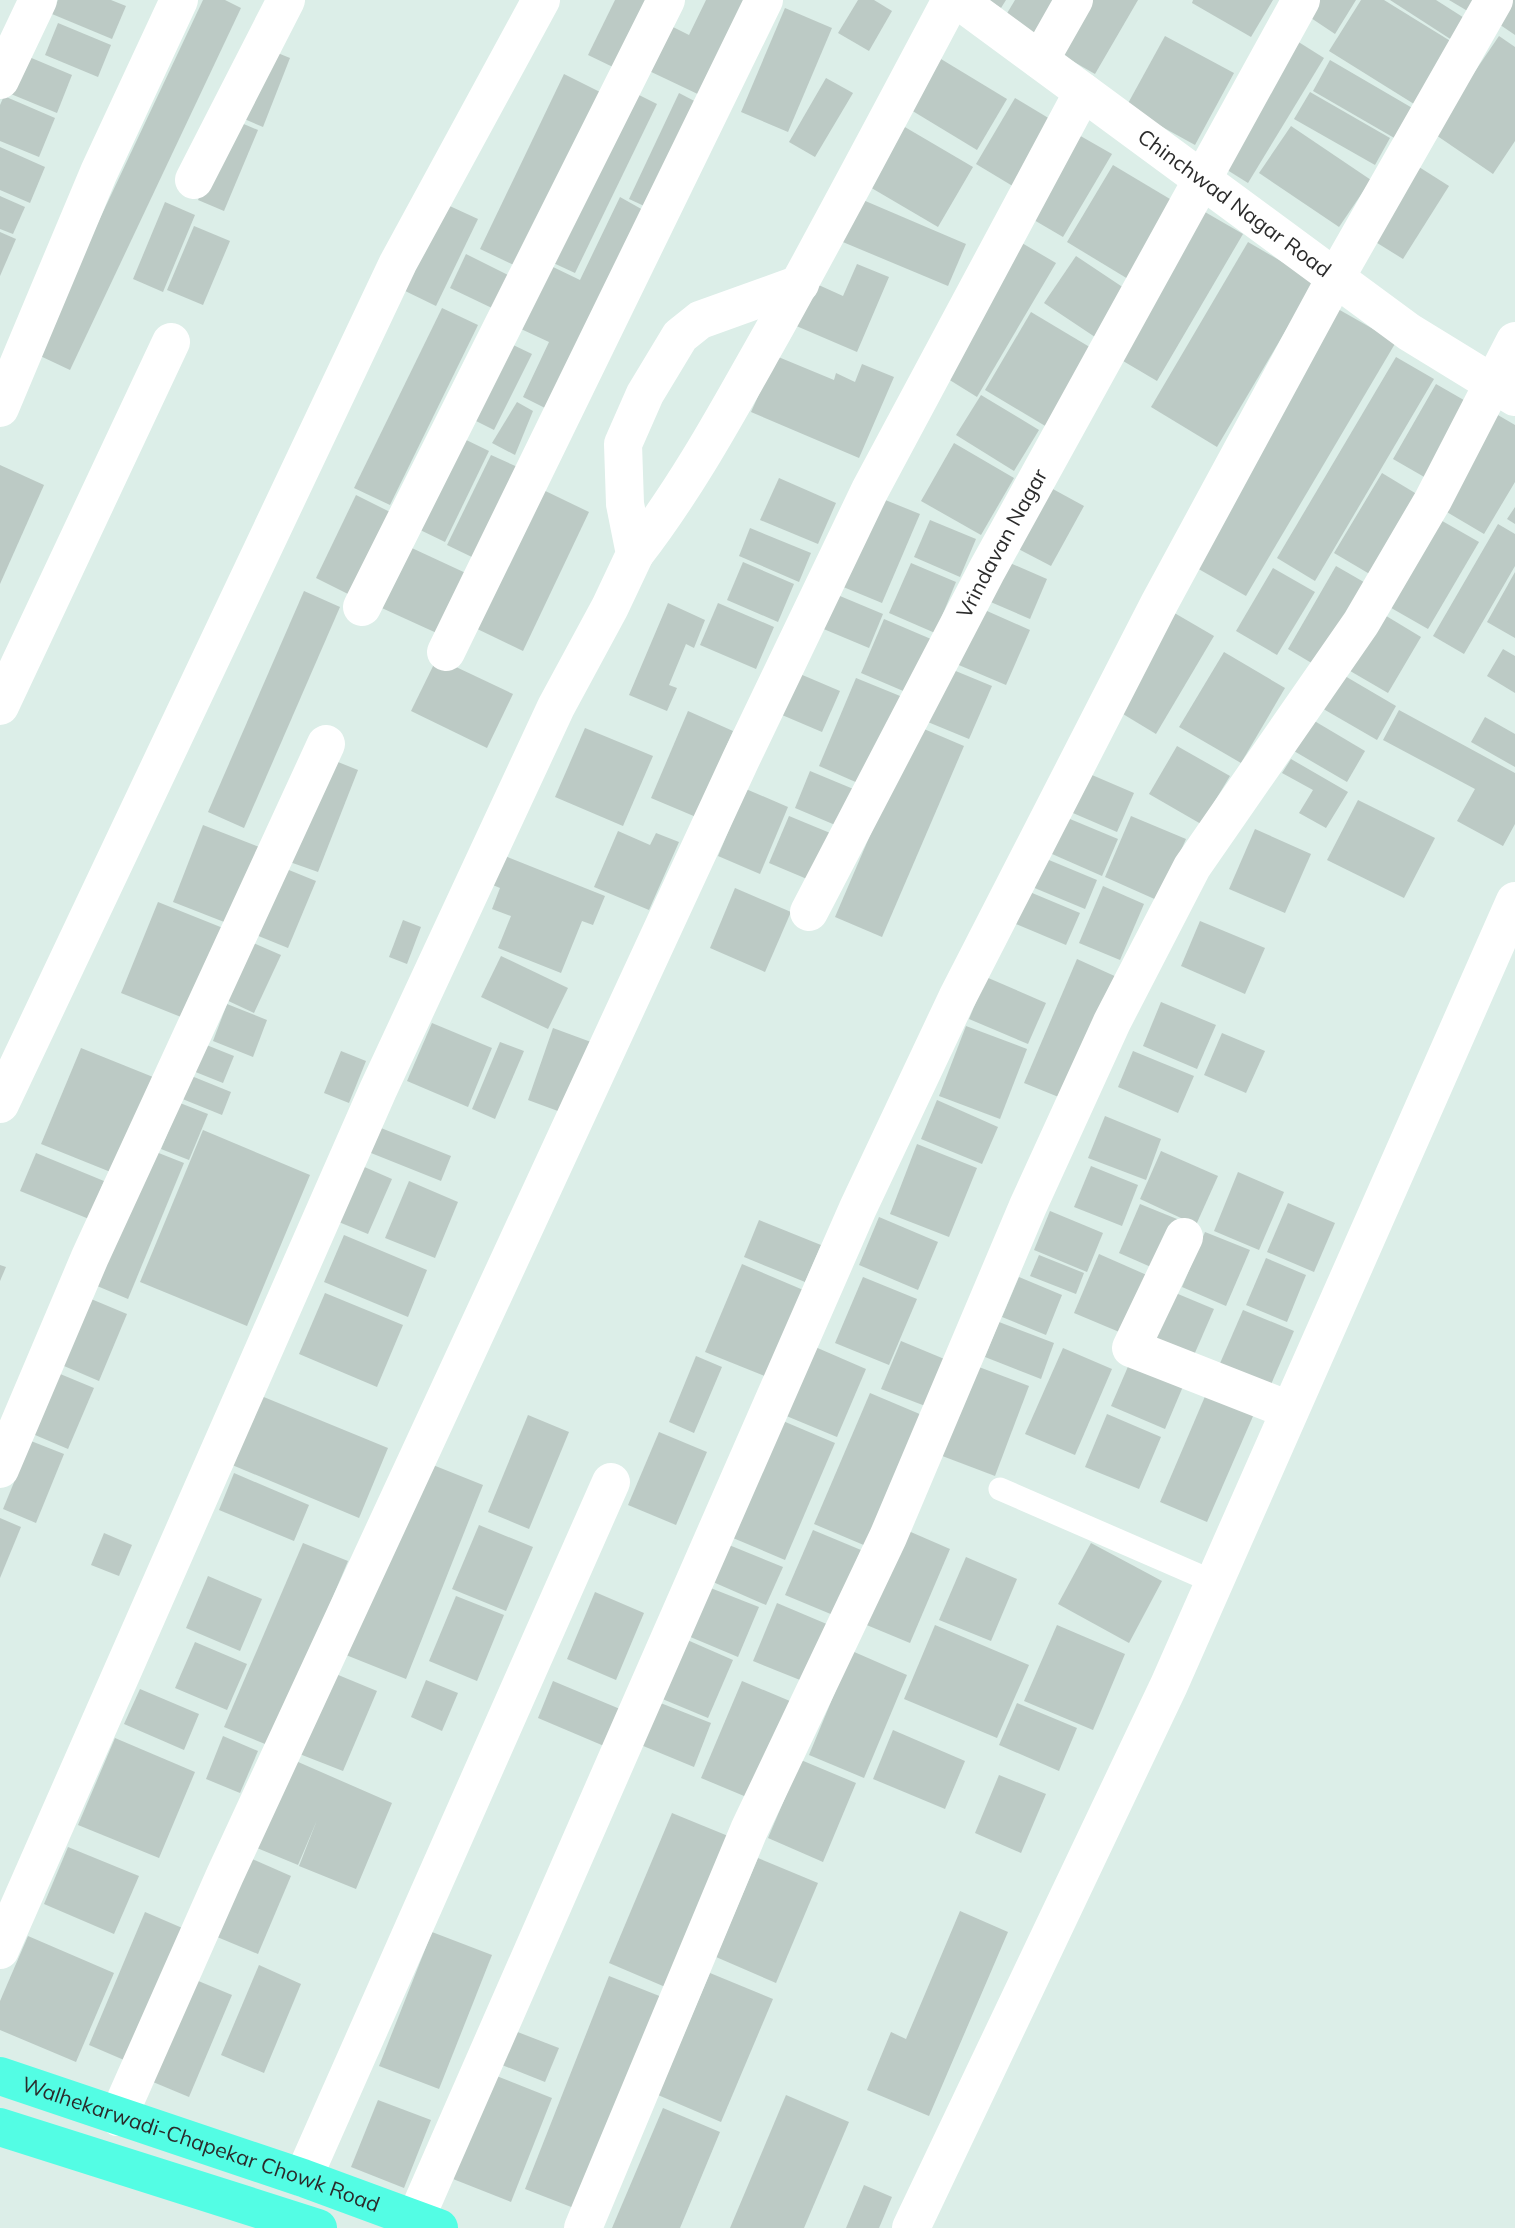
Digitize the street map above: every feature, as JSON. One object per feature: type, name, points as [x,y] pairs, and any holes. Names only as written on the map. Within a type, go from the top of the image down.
[{"type":"main road","name":"Walhekarwadi-Chapekar Chowk Road","points":[[0,2076],[303,2178],[427,2224]]},
{"type":"main road","name":"Walhekarwadi-Chapekar Chowk Road","points":[[0,2127],[318,2228]]},
{"type":"street","points":[[0,80],[38,0]]},
{"type":"street","points":[[0,408],[99,172],[179,0]]},
{"type":"street","points":[[194,180],[286,0]]},
{"type":"street","points":[[0,1104],[398,263],[541,0]]},
{"type":"street","points":[[362,607],[666,0]]},
{"type":"street","points":[[446,652],[764,0]]},
{"type":"street","points":[[0,1950],[378,1090],[556,707],[610,607],[635,554],[703,457],[800,284],[951,0]]},
{"type":"street","name":"Chinchwad Nagar Road","points":[[958,0],[1409,332],[1504,390]]},
{"type":"street","points":[[1040,60],[1074,0]]},
{"type":"street","name":"Vrindavan Nagar","points":[[809,912],[987,569],[1301,0]]},
{"type":"street","points":[[427,2224],[858,1208],[957,998],[1160,602],[1336,277],[1494,0]]},
{"type":"street","points":[[118,2117],[225,1875],[741,759],[870,490],[1083,92]]},
{"type":"street","points":[[635,554],[625,504],[623,444],[655,374],[680,336],[700,320],[800,284]]},
{"type":"street","points":[[583,2228],[749,1830],[888,1537],[1028,1206],[1112,1023],[1192,867],[1361,623],[1433,500],[1504,390],[1515,341]]},
{"type":"street","points":[[0,706],[171,342]]},
{"type":"street","points":[[0,1469],[90,1257],[327,744]]},
{"type":"street","points":[[911,2228],[1169,1685],[1515,901]]},
{"type":"street","points":[[1184,1237],[1131,1348],[1289,1410]]},
{"type":"street","points":[[303,2178],[611,1482]]},
{"type":"lane","points":[[1000,1489],[1214,1581]]},
{"type":"building","points":[[58,0],[111,0],[126,6],[112,39],[52,14]]},
{"type":"building","points":[[203,0],[225,0],[241,8],[70,370],[36,354]]},
{"type":"building","points":[[615,0],[651,0],[617,69],[588,55]]},
{"type":"building","points":[[706,0],[751,0],[704,97],[645,69],[667,24],[689,35]]},
{"type":"building","points":[[858,0],[874,0],[892,11],[869,51],[838,33]]},
{"type":"building","points":[[988,0],[1006,0],[1001,8]]},
{"type":"building","points":[[1015,0],[1070,0],[1044,44],[1003,20]]},
{"type":"building","points":[[1085,0],[1138,0],[1095,74],[1055,51]]},
{"type":"building","points":[[1193,0],[1273,0],[1251,37],[1192,3]]},
{"type":"building","points":[[1309,0],[1356,0],[1335,34],[1302,12]]},
{"type":"building","points":[[1361,0],[1384,0],[1452,42],[1414,104],[1329,51]]},
{"type":"building","points":[[1390,0],[1436,0],[1469,21],[1455,42]]},
{"type":"building","points":[[1449,0],[1493,0],[1481,19]]},
{"type":"building","points":[[1511,0],[1515,0],[1515,35],[1496,22]]},
{"type":"building","points":[[785,8],[832,28],[788,132],[741,112]]},
{"type":"building","points":[[58,23],[111,45],[98,77],[45,55]]},
{"type":"building","points":[[1165,36],[1234,73],[1195,145],[1126,107]]},
{"type":"building","points":[[1289,36],[1324,58],[1248,183],[1216,163]]},
{"type":"building","points":[[1499,36],[1515,47],[1515,141],[1493,174],[1433,133]]},
{"type":"building","points":[[263,47],[290,58],[263,127],[235,115]]},
{"type":"building","points":[[22,54],[72,75],[57,113],[6,92]]},
{"type":"building","points":[[936,56],[1007,99],[977,150],[906,107]]},
{"type":"building","points":[[1330,60],[1414,109],[1396,139],[1313,91]]},
{"type":"building","points":[[564,74],[602,93],[518,267],[480,249]]},
{"type":"building","points":[[826,78],[853,93],[815,157],[789,142]]},
{"type":"building","points":[[631,91],[657,104],[575,273],[549,261]]},
{"type":"building","points":[[1310,92],[1390,138],[1375,165],[1294,119]]},
{"type":"building","points":[[679,93],[706,107],[655,211],[629,199]]},
{"type":"building","points":[[4,96],[55,118],[39,157],[0,141],[0,105]]},
{"type":"building","points":[[1015,98],[1060,125],[1021,191],[976,164]]},
{"type":"building","points":[[232,119],[258,130],[224,211],[198,200]]},
{"type":"building","points":[[898,123],[973,167],[938,227],[863,183]]},
{"type":"building","points":[[1291,126],[1371,180],[1339,227],[1259,173]]},
{"type":"building","points":[[1070,130],[1112,154],[1063,237],[1022,213]]},
{"type":"building","points":[[0,147],[45,167],[30,203],[0,190]]},
{"type":"building","points":[[1113,165],[1180,205],[1133,282],[1067,242]]},
{"type":"building","points":[[1419,167],[1449,186],[1403,259],[1374,241]]},
{"type":"building","points":[[0,196],[25,207],[13,234],[0,229]]},
{"type":"building","points":[[620,197],[652,215],[553,412],[523,397],[549,342],[521,329],[551,266],[580,280]]},
{"type":"building","points":[[856,197],[966,244],[948,286],[838,240]]},
{"type":"building","points":[[165,202],[195,215],[163,292],[133,279]]},
{"type":"building","points":[[441,202],[478,219],[436,306],[399,288]]},
{"type":"building","points":[[1205,212],[1243,234],[1157,381],[1118,358]]},
{"type":"building","points":[[194,226],[230,241],[203,305],[167,290]]},
{"type":"building","points":[[0,232],[16,239],[0,276]]},
{"type":"building","points":[[1015,239],[1056,263],[977,397],[940,374]]},
{"type":"building","points":[[1248,242],[1315,281],[1217,447],[1151,407]]},
{"type":"building","points":[[466,254],[510,276],[494,309],[450,288]]},
{"type":"building","points":[[1076,256],[1133,294],[1101,341],[1044,303]]},
{"type":"building","points":[[857,264],[889,277],[857,352],[794,325],[812,282],[843,296]]},
{"type":"building","points":[[442,308],[478,325],[390,505],[354,488]]},
{"type":"building","points":[[1338,309],[1396,342],[1246,596],[1188,563]]},
{"type":"building","points":[[1031,312],[1098,352],[1052,430],[985,390]]},
{"type":"building","points":[[503,340],[532,354],[494,430],[466,416]]},
{"type":"building","points":[[776,356],[834,380],[836,373],[855,382],[862,364],[894,377],[859,458],[751,412]]},
{"type":"building","points":[[1396,357],[1434,379],[1315,581],[1277,558]]},
{"type":"building","points":[[1436,384],[1469,403],[1426,478],[1393,459]]},
{"type":"building","points":[[981,395],[1039,430],[1014,471],[956,435]]},
{"type":"building","points":[[517,402],[533,411],[515,455],[492,443]]},
{"type":"building","points":[[1491,411],[1515,425],[1515,482],[1484,534],[1435,505]]},
{"type":"building","points":[[456,435],[489,451],[445,542],[412,526]]},
{"type":"building","points":[[954,443],[1014,478],[981,535],[921,501]]},
{"type":"building","points":[[491,455],[522,469],[478,560],[447,545]]},
{"type":"building","points":[[0,465],[44,485],[0,584]]},
{"type":"building","points":[[1382,473],[1420,496],[1373,576],[1334,553]]},
{"type":"building","points":[[779,478],[836,503],[818,544],[760,520]]},
{"type":"building","points":[[1040,482],[1084,506],[1051,566],[1007,543]]},
{"type":"building","points":[[535,486],[589,512],[523,651],[469,625]]},
{"type":"building","points":[[356,495],[392,513],[352,596],[316,578]]},
{"type":"building","points":[[873,495],[920,514],[882,603],[836,584]]},
{"type":"building","points":[[1515,507],[1515,524],[1507,519]]},
{"type":"building","points":[[1430,514],[1479,542],[1428,629],[1379,601]]},
{"type":"building","points":[[930,520],[976,539],[960,577],[914,557]]},
{"type":"building","points":[[1498,524],[1515,534],[1515,566],[1464,654],[1433,636]]},
{"type":"building","points":[[750,528],[811,553],[799,582],[739,556]]},
{"type":"building","points":[[401,543],[470,575],[441,635],[373,604]]},
{"type":"building","points":[[1003,560],[1047,579],[1030,619],[986,600]]},
{"type":"building","points":[[743,562],[794,584],[778,622],[727,600]]},
{"type":"building","points":[[911,563],[956,582],[935,633],[889,613]]},
{"type":"building","points":[[1336,566],[1369,585],[1320,668],[1288,649]]},
{"type":"building","points":[[1273,568],[1315,592],[1277,655],[1236,631]]},
{"type":"building","points":[[1515,572],[1515,638],[1487,622]]},
{"type":"building","points":[[304,591],[340,607],[244,828],[208,812]]},
{"type":"building","points":[[828,591],[883,614],[869,648],[814,625]]},
{"type":"building","points":[[668,603],[705,620],[694,648],[686,644],[669,685],[677,688],[667,711],[629,695]]},
{"type":"building","points":[[718,603],[774,627],[756,669],[700,645]]},
{"type":"building","points":[[978,607],[1030,630],[1006,685],[954,663]]},
{"type":"building","points":[[1171,611],[1214,636],[1156,734],[1113,708]]},
{"type":"building","points":[[1378,611],[1421,637],[1388,693],[1345,668]]},
{"type":"building","points":[[884,619],[938,642],[915,696],[861,673]]},
{"type":"building","points":[[1503,649],[1515,656],[1515,693],[1487,676]]},
{"type":"building","points":[[1224,652],[1285,688],[1241,763],[1179,727]]},
{"type":"building","points":[[437,658],[513,694],[487,748],[411,711]]},
{"type":"building","points":[[946,667],[992,686],[969,739],[923,720]]},
{"type":"building","points":[[1333,669],[1396,706],[1377,740],[1313,703]]},
{"type":"building","points":[[793,671],[840,691],[822,732],[775,712]]},
{"type":"building","points":[[856,678],[905,698],[867,787],[819,766]]},
{"type":"building","points":[[1399,710],[1515,773],[1515,824],[1503,846],[1457,821],[1475,789],[1383,740]]},
{"type":"building","points":[[688,711],[733,731],[696,817],[651,798]]},
{"type":"building","points":[[1301,713],[1365,751],[1347,782],[1282,744]]},
{"type":"building","points":[[1485,717],[1515,734],[1515,767],[1471,742]]},
{"type":"building","points":[[917,726],[964,746],[882,937],[835,917]]},
{"type":"building","points":[[585,728],[653,756],[623,826],[555,797]]},
{"type":"building","points":[[1177,746],[1230,776],[1201,824],[1149,794]]},
{"type":"building","points":[[328,758],[358,770],[318,872],[287,861]]},
{"type":"building","points":[[1291,759],[1348,792],[1326,828],[1299,813],[1313,790],[1282,773]]},
{"type":"building","points":[[1078,769],[1134,793],[1117,832],[1059,807]]},
{"type":"building","points":[[810,771],[863,793],[847,830],[795,808]]},
{"type":"building","points":[[746,789],[788,807],[760,874],[718,856]]},
{"type":"building","points":[[1358,800],[1435,838],[1404,898],[1327,860]]},
{"type":"building","points":[[1058,814],[1118,839],[1102,876],[1043,850]]},
{"type":"building","points":[[789,816],[835,835],[814,882],[769,863]]},
{"type":"building","points":[[1131,816],[1186,839],[1159,901],[1105,877]]},
{"type":"building","points":[[203,825],[267,850],[237,927],[173,902]]},
{"type":"building","points":[[1255,829],[1311,854],[1285,913],[1229,889]]},
{"type":"building","points":[[618,831],[650,845],[656,833],[679,842],[649,910],[594,887]]},
{"type":"building","points":[[500,854],[605,896],[593,925],[582,921],[561,973],[498,948],[511,916],[492,909],[500,888],[488,883]]},
{"type":"building","points":[[1037,855],[1097,880],[1085,909],[1025,884]]},
{"type":"building","points":[[284,868],[316,881],[288,948],[256,935]]},
{"type":"building","points":[[1103,886],[1144,904],[1120,960],[1079,943]]},
{"type":"building","points":[[735,888],[791,912],[765,972],[710,948]]},
{"type":"building","points":[[1025,890],[1080,913],[1066,945],[1011,922]]},
{"type":"building","points":[[158,902],[223,928],[186,1019],[121,993]]},
{"type":"building","points":[[403,920],[421,927],[407,964],[389,957]]},
{"type":"building","points":[[1200,921],[1265,948],[1245,994],[1181,966]]},
{"type":"building","points":[[249,941],[281,955],[254,1013],[222,998]]},
{"type":"building","points":[[501,956],[568,988],[548,1029],[481,997]]},
{"type":"building","points":[[1077,959],[1119,978],[1066,1100],[1024,1083]]},
{"type":"building","points":[[986,977],[1046,1003],[1028,1044],[969,1019]]},
{"type":"building","points":[[1161,1002],[1216,1025],[1197,1069],[1143,1046]]},
{"type":"building","points":[[227,1004],[267,1020],[253,1057],[213,1041]]},
{"type":"building","points":[[432,1023],[492,1048],[468,1107],[407,1081]]},
{"type":"building","points":[[966,1026],[1027,1049],[1000,1119],[939,1096]]},
{"type":"building","points":[[553,1028],[591,1042],[566,1114],[528,1100]]},
{"type":"building","points":[[1222,1033],[1265,1051],[1246,1093],[1204,1075]]},
{"type":"building","points":[[194,1040],[234,1056],[223,1083],[183,1067]]},
{"type":"building","points":[[500,1042],[524,1051],[495,1119],[472,1109]]},
{"type":"building","points":[[81,1048],[158,1079],[118,1175],[41,1144]]},
{"type":"building","points":[[341,1051],[366,1061],[349,1103],[324,1093]]},
{"type":"building","points":[[1133,1051],[1194,1076],[1178,1113],[1118,1087]]},
{"type":"building","points":[[189,1075],[231,1092],[222,1115],[180,1098]]},
{"type":"building","points":[[937,1100],[998,1127],[982,1164],[921,1139]]},
{"type":"building","points":[[180,1103],[208,1114],[189,1160],[161,1149]]},
{"type":"building","points":[[1105,1116],[1161,1139],[1146,1180],[1088,1158]]},
{"type":"building","points":[[371,1124],[451,1156],[441,1181],[361,1149]]},
{"type":"building","points":[[203,1130],[310,1175],[247,1326],[140,1282]]},
{"type":"building","points":[[917,1144],[977,1168],[949,1237],[890,1214]]},
{"type":"building","points":[[146,1148],[184,1163],[128,1299],[90,1283]]},
{"type":"building","points":[[1161,1151],[1218,1176],[1196,1225],[1140,1199]]},
{"type":"building","points":[[36,1153],[104,1181],[89,1219],[20,1191]]},
{"type":"building","points":[[353,1162],[392,1179],[368,1234],[329,1218]]},
{"type":"building","points":[[1091,1166],[1138,1185],[1122,1226],[1074,1207]]},
{"type":"building","points":[[1238,1172],[1284,1192],[1259,1250],[1214,1231]]},
{"type":"building","points":[[409,1181],[458,1202],[435,1258],[385,1238]]},
{"type":"building","points":[[1288,1203],[1335,1223],[1314,1272],[1267,1252]]},
{"type":"building","points":[[1140,1204],[1182,1221],[1160,1271],[1119,1253]]},
{"type":"building","points":[[1050,1211],[1103,1233],[1087,1272],[1034,1250]]},
{"type":"building","points":[[879,1217],[938,1242],[918,1290],[859,1265]]},
{"type":"building","points":[[759,1220],[821,1245],[805,1282],[744,1257]]},
{"type":"building","points":[[1205,1232],[1250,1250],[1226,1306],[1182,1287]]},
{"type":"building","points":[[344,1235],[427,1270],[408,1317],[324,1282]]},
{"type":"building","points":[[1099,1254],[1149,1276],[1124,1334],[1074,1313]]},
{"type":"building","points":[[1039,1255],[1084,1273],[1076,1294],[1030,1276]]},
{"type":"building","points":[[1266,1258],[1306,1275],[1287,1322],[1246,1305]]},
{"type":"building","points":[[742,1264],[808,1292],[772,1379],[705,1352]]},
{"type":"building","points":[[0,1265],[6,1267],[0,1281]]},
{"type":"building","points":[[863,1277],[917,1299],[889,1365],[835,1343]]},
{"type":"building","points":[[1019,1277],[1062,1295],[1046,1335],[1002,1317]]},
{"type":"building","points":[[1166,1289],[1214,1309],[1191,1362],[1144,1341]]},
{"type":"building","points":[[325,1293],[403,1325],[377,1387],[299,1354]]},
{"type":"building","points":[[84,1296],[127,1314],[99,1381],[57,1363]]},
{"type":"building","points":[[1243,1310],[1294,1331],[1269,1389],[1218,1368]]},
{"type":"building","points":[[999,1322],[1054,1343],[1041,1379],[985,1357]]},
{"type":"building","points":[[901,1341],[954,1363],[933,1409],[881,1389]]},
{"type":"building","points":[[813,1346],[866,1369],[837,1437],[784,1415]]},
{"type":"building","points":[[1063,1348],[1112,1369],[1075,1455],[1025,1434]]},
{"type":"building","points":[[1133,1355],[1187,1377],[1165,1429],[1111,1406]]},
{"type":"building","points":[[696,1356],[722,1367],[694,1433],[669,1422]]},
{"type":"building","points":[[971,1364],[1029,1386],[995,1476],[937,1454]]},
{"type":"building","points":[[53,1371],[94,1388],[68,1449],[28,1432]]},
{"type":"building","points":[[1209,1387],[1257,1407],[1207,1522],[1160,1502]]},
{"type":"building","points":[[254,1393],[388,1448],[359,1518],[225,1462]]},
{"type":"building","points":[[870,1393],[922,1415],[866,1546],[814,1524]]},
{"type":"building","points":[[1107,1414],[1161,1437],[1139,1489],[1085,1467]]},
{"type":"building","points":[[528,1415],[569,1432],[529,1529],[488,1512]]},
{"type":"building","points":[[783,1421],[835,1443],[785,1560],[733,1538]]},
{"type":"building","points":[[659,1432],[707,1452],[676,1525],[628,1505]]},
{"type":"building","points":[[31,1441],[64,1454],[36,1523],[3,1509]]},
{"type":"building","points":[[423,1461],[483,1485],[406,1679],[346,1655]]},
{"type":"building","points":[[234,1473],[309,1505],[294,1541],[219,1510]]},
{"type":"building","points":[[0,1518],[21,1527],[0,1578]]},
{"type":"building","points":[[479,1525],[533,1547],[506,1611],[452,1589]]},
{"type":"building","points":[[897,1526],[950,1549],[910,1643],[857,1621]]},
{"type":"building","points":[[813,1530],[861,1550],[833,1615],[785,1595]]},
{"type":"building","points":[[104,1533],[132,1545],[119,1576],[91,1565]]},
{"type":"building","points":[[303,1543],[348,1561],[270,1746],[224,1727]]},
{"type":"building","points":[[1091,1543],[1162,1581],[1129,1643],[1058,1604]]},
{"type":"building","points":[[729,1545],[783,1567],[766,1605],[713,1582]]},
{"type":"building","points":[[966,1557],[1017,1579],[991,1641],[939,1620]]},
{"type":"building","points":[[208,1576],[262,1599],[240,1651],[186,1628]]},
{"type":"building","points":[[708,1587],[759,1607],[738,1657],[688,1636]]},
{"type":"building","points":[[595,1592],[644,1613],[616,1680],[567,1659]]},
{"type":"building","points":[[456,1596],[504,1615],[477,1681],[429,1661]]},
{"type":"building","points":[[777,1603],[829,1625],[805,1682],[753,1661]]},
{"type":"building","points":[[935,1625],[1029,1665],[997,1738],[904,1699]]},
{"type":"building","points":[[1057,1625],[1125,1654],[1093,1730],[1024,1701]]},
{"type":"building","points":[[685,1639],[733,1660],[708,1718],[660,1698]]},
{"type":"building","points":[[195,1642],[247,1664],[227,1710],[175,1688]]},
{"type":"building","points":[[852,1651],[907,1675],[864,1778],[809,1755]]},
{"type":"building","points":[[331,1672],[377,1691],[343,1771],[297,1753]]},
{"type":"building","points":[[426,1680],[458,1693],[442,1731],[411,1717]]},
{"type":"building","points":[[553,1681],[620,1709],[604,1746],[538,1718]]},
{"type":"building","points":[[742,1681],[797,1704],[756,1801],[701,1778]]},
{"type":"building","points":[[140,1689],[199,1714],[184,1750],[124,1724]]},
{"type":"building","points":[[653,1700],[711,1723],[694,1767],[636,1743]]},
{"type":"building","points":[[1017,1703],[1077,1728],[1059,1771],[999,1745]]},
{"type":"building","points":[[893,1730],[965,1761],[945,1809],[873,1779]]},
{"type":"building","points":[[223,1736],[258,1751],[240,1793],[206,1779]]},
{"type":"building","points":[[115,1738],[195,1772],[159,1858],[78,1825]]},
{"type":"building","points":[[289,1758],[392,1803],[356,1889],[299,1866],[317,1820],[298,1865],[252,1846]]},
{"type":"building","points":[[801,1760],[856,1783],[823,1862],[768,1838]]},
{"type":"building","points":[[999,1775],[1046,1794],[1021,1853],[975,1833]]},
{"type":"building","points":[[672,1813],[733,1838],[670,1989],[609,1963]]},
{"type":"building","points":[[68,1847],[139,1876],[114,1934],[44,1904]]},
{"type":"building","points":[[243,1855],[291,1876],[258,1954],[210,1934]]},
{"type":"building","points":[[758,1858],[818,1883],[776,1983],[716,1957]]},
{"type":"building","points":[[960,1911],[1008,1932],[929,2116],[867,2090],[891,2032],[906,2039]]},
{"type":"building","points":[[145,1912],[187,1930],[131,2063],[89,2045]]},
{"type":"building","points":[[432,1932],[492,1955],[439,2089],[379,2066]]},
{"type":"building","points":[[28,1936],[114,1973],[76,2062],[0,2030],[0,2001]]},
{"type":"building","points":[[259,1965],[301,1984],[264,2073],[221,2055]]},
{"type":"building","points":[[710,1973],[773,1999],[721,2122],[658,2095]]},
{"type":"building","points":[[184,1975],[232,1995],[189,2097],[141,2077]]},
{"type":"building","points":[[609,1976],[667,1999],[584,2212],[525,2189]]},
{"type":"building","points":[[515,2031],[559,2048],[545,2082],[502,2065]]},
{"type":"building","points":[[494,2075],[552,2098],[511,2202],[453,2179]]},
{"type":"building","points":[[786,2095],[849,2122],[804,2228],[730,2228]]},
{"type":"building","points":[[378,2100],[431,2120],[404,2188],[351,2167]]},
{"type":"building","points":[[663,2108],[720,2132],[680,2228],[612,2228]]},
{"type":"building","points":[[864,2185],[892,2197],[879,2228],[846,2228]]}]
